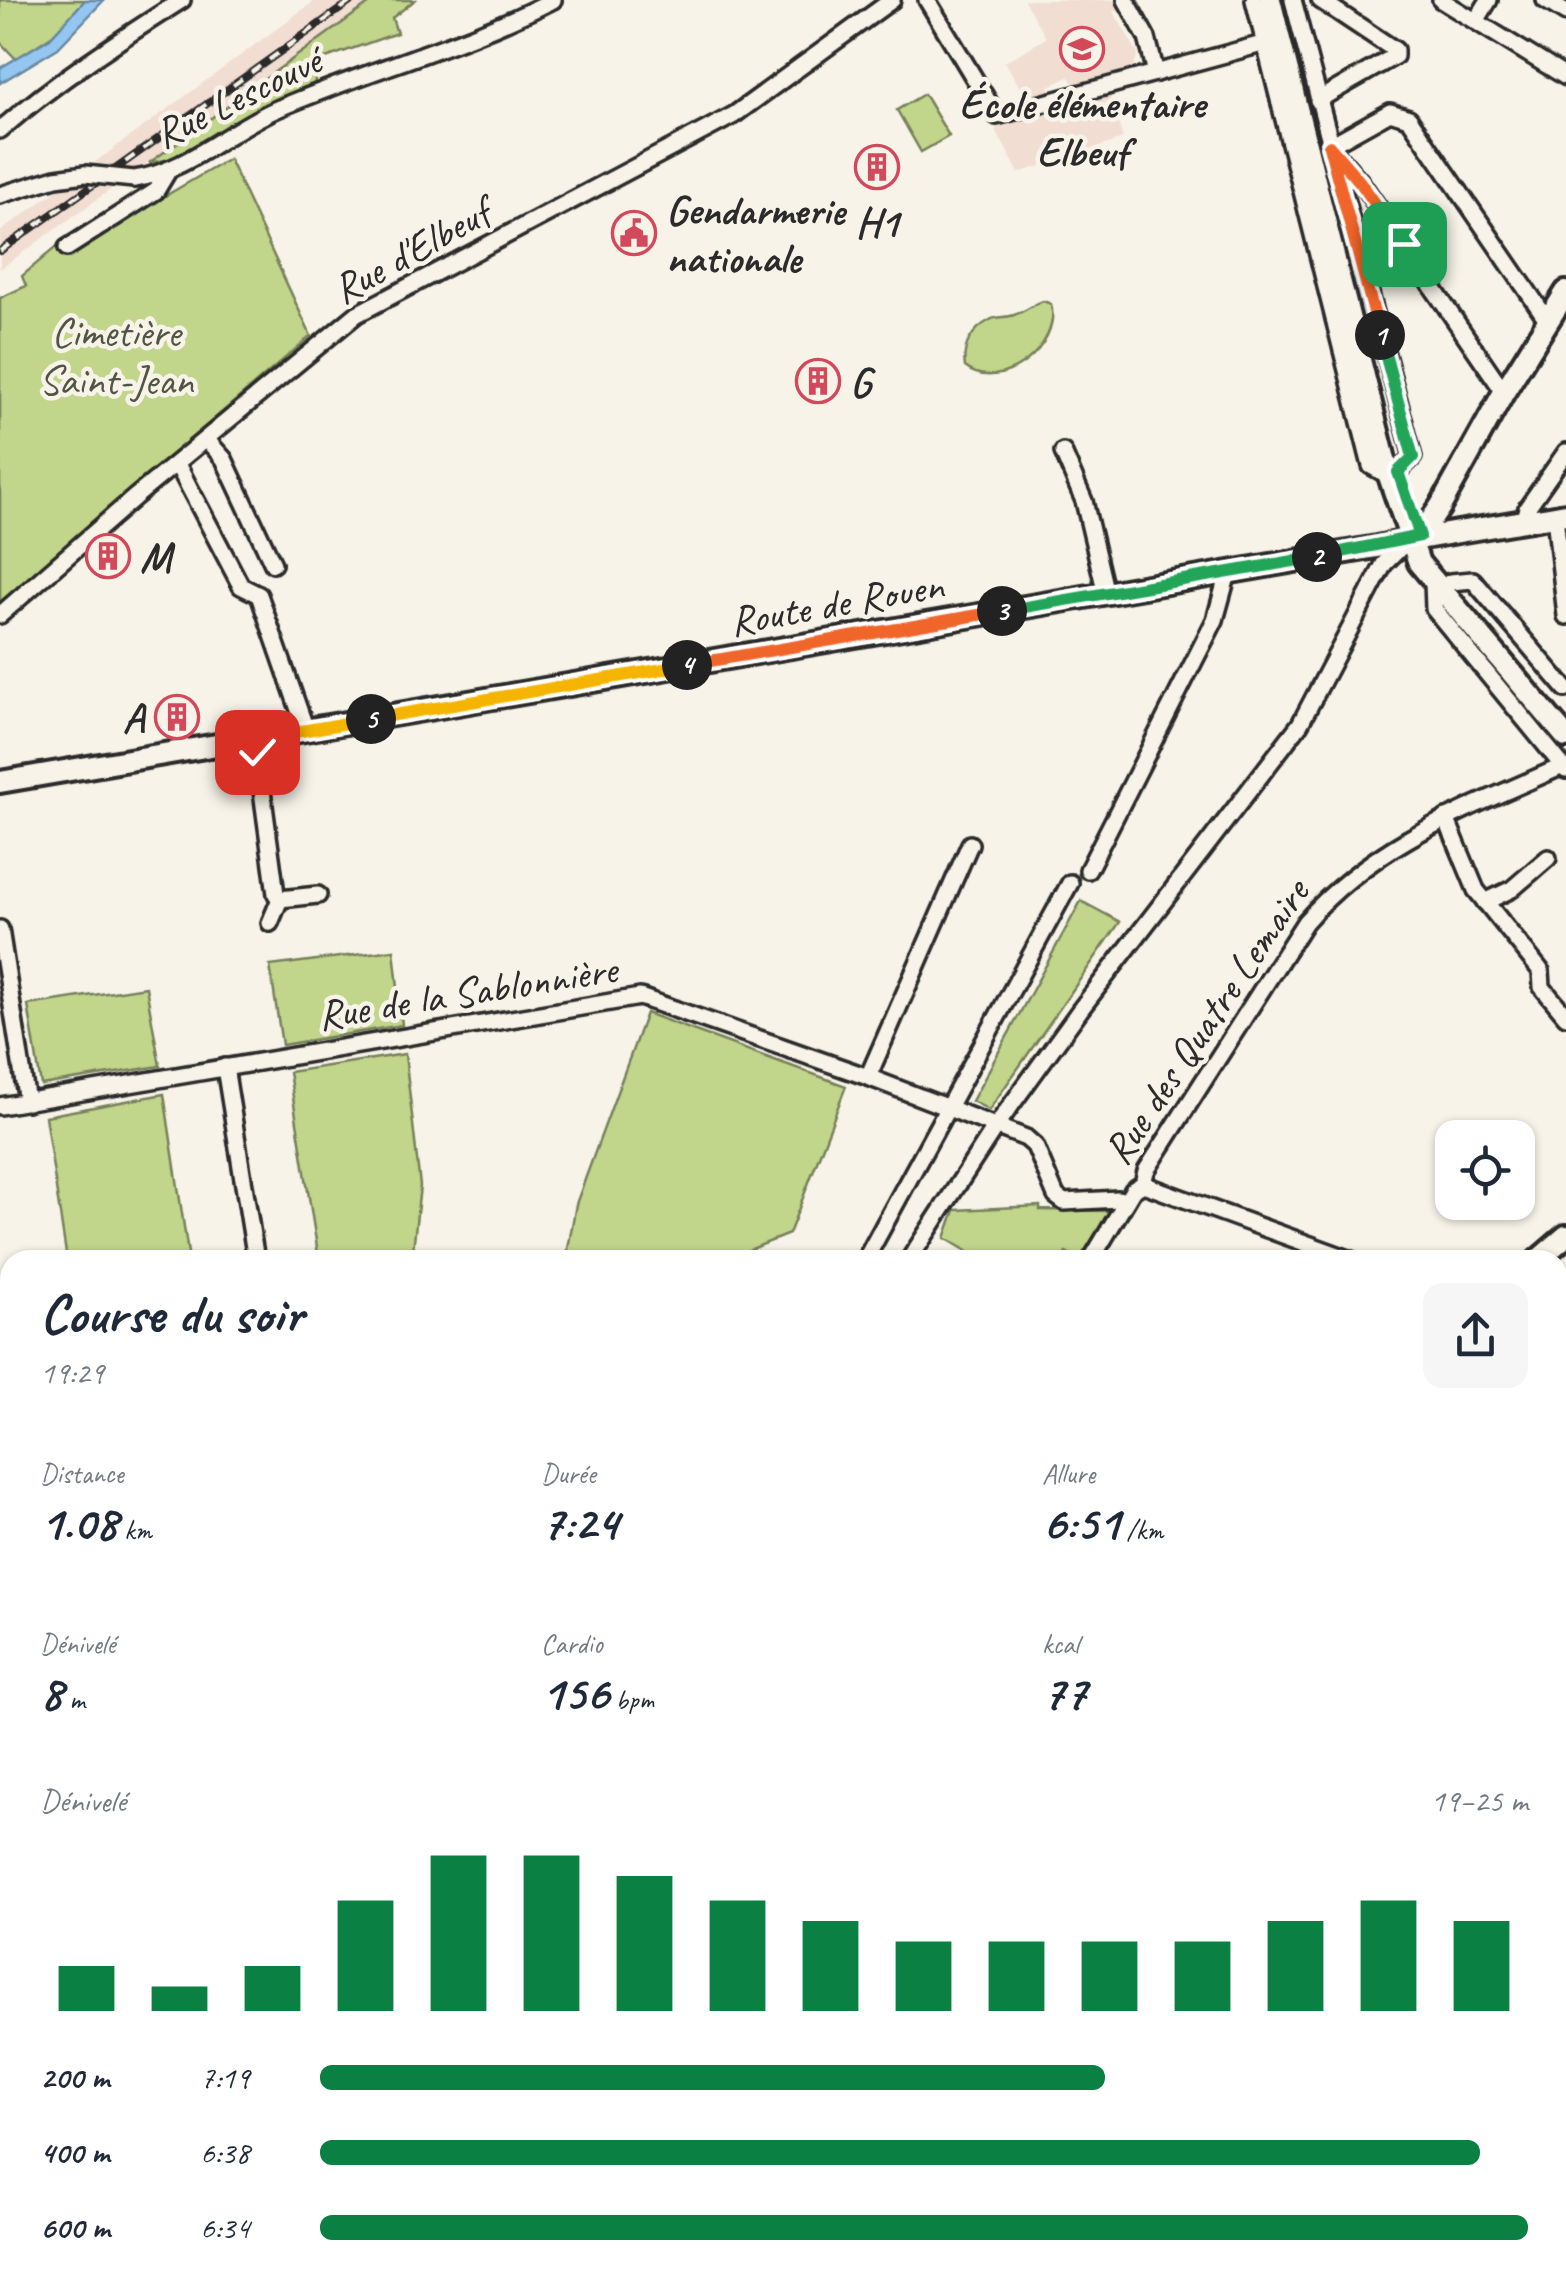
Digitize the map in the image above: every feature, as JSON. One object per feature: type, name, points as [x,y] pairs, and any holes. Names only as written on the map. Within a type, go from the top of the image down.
[{"type":"main road","points":[[1270,0],[1419,563],[1441,582],[1566,722]]},
{"type":"main road","points":[[1278,0],[1394,474]]},
{"type":"main road","points":[[1415,538],[1440,507],[1566,292]]},
{"type":"main road","name":"Route de Rouen","points":[[0,782],[1561,515]]},
{"type":"main road","points":[[1441,582],[1566,737]]},
{"type":"street","points":[[0,130],[101,53],[182,0]]},
{"type":"street","name":"Rue Lescouvé","points":[[0,195],[56,178],[85,174],[134,179],[168,171],[259,117],[410,57],[496,28],[554,0]]},
{"type":"street","name":"Rue d'Elbeuf","points":[[0,615],[357,314],[734,115],[892,0]]},
{"type":"street","points":[[926,0],[997,116],[1266,42]]},
{"type":"street","points":[[1126,0],[1147,38],[1156,73]]},
{"type":"street","points":[[1254,0],[1371,466],[1394,474],[1413,457],[1293,0]]},
{"type":"street","points":[[1318,100],[1395,56],[1391,44],[1320,0]]},
{"type":"street","points":[[1440,0],[1566,77]]},
{"type":"street","points":[[1476,22],[1489,0]]},
{"type":"street","points":[[1545,0],[1566,12]]},
{"type":"street","points":[[1329,146],[1390,112],[1409,118],[1548,321]]},
{"type":"street","points":[[1329,146],[1365,188],[1504,392]]},
{"type":"street","points":[[67,248],[156,191],[168,171]]},
{"type":"street","points":[[206,439],[224,460],[273,564]]},
{"type":"street","points":[[1063,452],[1084,502],[1106,594]]},
{"type":"street","points":[[1524,522],[1527,508],[1566,452]]},
{"type":"street","points":[[177,464],[241,586],[259,596],[306,730]]},
{"type":"street","points":[[1561,515],[1566,616]]},
{"type":"street","points":[[915,1250],[996,1126],[1080,1010],[1300,724],[1384,564],[1395,549],[1415,538]]},
{"type":"street","points":[[1088,870],[1215,620],[1228,573]]},
{"type":"street","points":[[1564,768],[1434,609],[1441,582],[1473,580],[1566,689]]},
{"type":"street","points":[[255,739],[276,894],[280,899]]},
{"type":"street","name":"Rue des Quatre Lemaire","points":[[1097,1250],[1133,1190],[1143,1184],[1146,1171],[1304,922],[1326,898],[1402,840],[1564,768]]},
{"type":"street","points":[[1446,818],[1476,890],[1541,970],[1542,987],[1566,1016]]},
{"type":"street","points":[[868,1077],[970,844]]},
{"type":"street","points":[[1485,902],[1512,889],[1548,858]]},
{"type":"street","points":[[869,1250],[1070,882]]},
{"type":"street","points":[[280,899],[318,895]]},
{"type":"street","points":[[270,923],[280,899]]},
{"type":"street","points":[[0,929],[28,1102]]},
{"type":"street","name":"Rue de la Sablonnière","points":[[0,1106],[640,997],[868,1077],[1026,1138],[1035,1146],[1056,1196],[1064,1202],[1126,1201]]},
{"type":"street","points":[[225,1067],[254,1250]]},
{"type":"street","points":[[1143,1184],[1324,1250]]},
{"type":"shaded area","points":[[316,0],[374,0],[0,269],[0,232]]},
{"type":"shaded area","name":"École élémentaire Elbeuf","points":[[1024,0],[1118,0],[1122,7],[1114,12],[1138,54],[1134,65],[1125,73],[1075,86],[1069,77],[1049,86],[1051,92],[1027,99],[1005,62],[1046,38]]},
{"type":"shaded area","points":[[1109,91],[1123,139],[1019,173],[995,129]]},
{"type":"green space","points":[[0,0],[85,0],[53,35],[16,59],[0,42]]},
{"type":"green space","points":[[374,0],[415,0],[392,18],[397,33],[320,60],[314,84],[242,117],[171,159],[149,163]]},
{"type":"green space","points":[[924,94],[949,136],[921,152],[897,110]]},
{"type":"green space","name":"Cimetière Saint-Jean","points":[[229,159],[311,336],[0,602],[0,298],[26,286],[22,276],[62,242],[70,251]]},
{"type":"green space","points":[[1043,301],[1051,304],[1052,320],[1038,350],[1025,362],[995,375],[979,374],[965,367],[967,346],[983,324]]},
{"type":"green space","points":[[1081,901],[1120,922],[989,1110],[972,1101]]},
{"type":"green space","points":[[394,950],[402,1025],[282,1045],[270,966]]},
{"type":"green space","points":[[146,987],[160,1066],[41,1085],[28,1005]]},
{"type":"green space","points":[[646,1013],[846,1086],[789,1234],[749,1250],[568,1250],[576,1204]]},
{"type":"green space","points":[[405,1054],[420,1186],[413,1250],[317,1250],[289,1072]]},
{"type":"green space","points":[[164,1094],[187,1250],[65,1250],[45,1116]]},
{"type":"green space","points":[[1040,1206],[1040,1210],[1110,1211],[1085,1250],[965,1250],[945,1238],[955,1210]]},
{"type":"water","points":[[85,0],[104,0],[58,48],[0,83],[0,68],[50,38]]},
{"type":"railway","points":[[0,251],[353,0]]},
{"type":"place","name":"École élémentaire Elbeuf","points":[[1082,49]]},
{"type":"place","name":"H1","points":[[877,167]]},
{"type":"place","name":"Gendarmerie nationale","points":[[634,233]]},
{"type":"place","name":"G","points":[[818,381]]},
{"type":"place","name":"M","points":[[108,556]]},
{"type":"place","name":"A","points":[[177,717]]},
{"type":"route","points":[[257,752],[255,739],[1376,548],[1420,536],[1398,472],[1413,457],[1329,146],[1404,244]]}]
